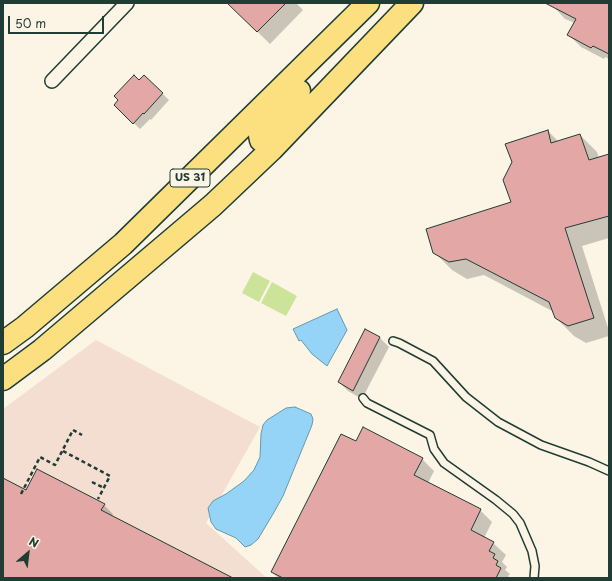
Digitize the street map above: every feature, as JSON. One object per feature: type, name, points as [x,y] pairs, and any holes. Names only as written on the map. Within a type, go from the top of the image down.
[{"type":"highway","points":[[272,149],[261,140],[261,132],[365,19],[369,3]]},
{"type":"highway","name":"US 31","points":[[3,343],[25,327],[123,244],[369,3]]},
{"type":"highway","name":"US 31","points":[[3,379],[42,350],[213,205],[272,149],[412,3]]},
{"type":"street","points":[[52,81],[127,3]]},
{"type":"lane","points":[[393,342],[399,343],[433,361],[466,397],[498,422],[541,445],[589,462],[609,471]]},
{"type":"lane","points":[[363,398],[367,402],[430,435],[434,449],[444,463],[513,514],[520,523],[532,552],[534,578]]},
{"type":"path","points":[[21,494],[40,458],[55,465],[73,430],[82,435]]},
{"type":"path","points":[[63,451],[110,476],[98,499]]},
{"type":"path","points":[[92,482],[104,488]]},
{"type":"shaded area","points":[[96,340],[260,427],[206,523],[267,578],[3,578],[3,409]]},
{"type":"green space","points":[[253,272],[270,281],[259,302],[242,293]]},
{"type":"green space","points":[[272,282],[297,296],[286,316],[261,303]]},
{"type":"water","points":[[337,309],[347,330],[327,366],[312,354],[301,340],[299,341],[293,329]]},
{"type":"water","points":[[295,407],[311,414],[313,419],[312,425],[283,496],[258,539],[251,545],[245,547],[236,538],[216,529],[211,522],[208,508],[213,501],[244,481],[254,470],[260,457],[263,425],[267,420],[286,408]]},
{"type":"building","points":[[227,3],[286,3],[257,32]]},
{"type":"building","points":[[545,3],[609,3],[609,54],[593,46],[591,48],[567,35],[576,19]]},
{"type":"building","points":[[134,75],[139,80],[144,75],[163,93],[133,124],[114,105],[118,100],[114,96]]},
{"type":"building","points":[[548,130],[551,143],[580,134],[589,160],[609,154],[609,216],[565,228],[594,318],[568,326],[555,318],[549,302],[466,259],[449,262],[433,253],[426,229],[511,202],[503,180],[512,162],[505,144]]},
{"type":"building","points":[[365,329],[380,337],[353,391],[338,382]]},
{"type":"building","points":[[363,427],[423,458],[414,475],[481,509],[471,530],[494,542],[489,551],[495,554],[493,558],[498,561],[496,565],[501,568],[496,578],[283,578],[271,572],[341,434],[356,441]]},
{"type":"building","points":[[37,469],[105,504],[101,510],[233,578],[3,578],[3,478],[26,490]]}]
